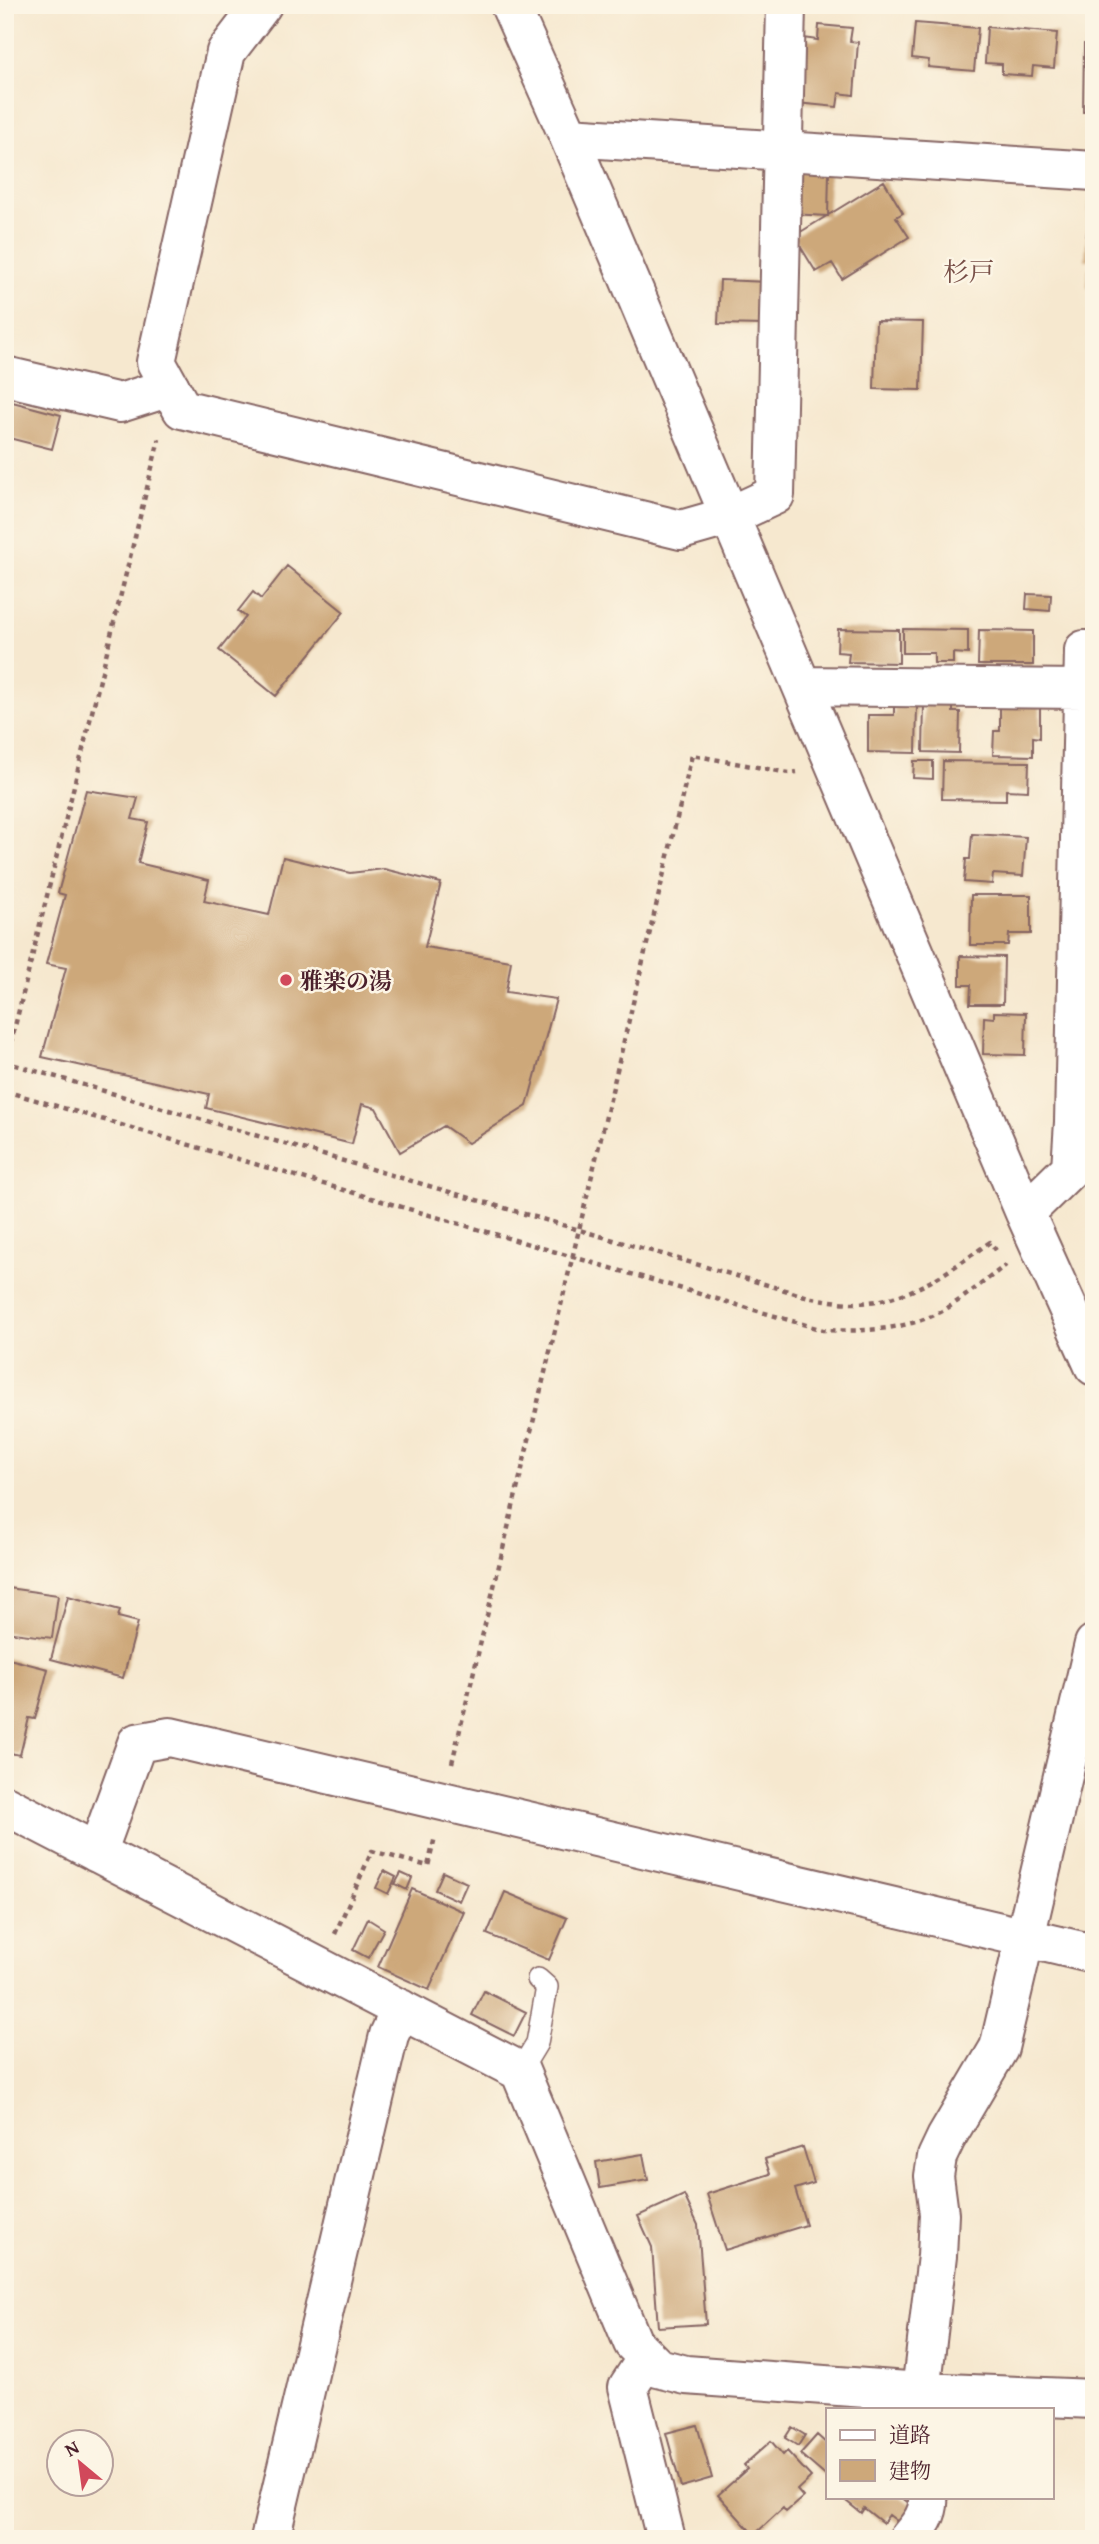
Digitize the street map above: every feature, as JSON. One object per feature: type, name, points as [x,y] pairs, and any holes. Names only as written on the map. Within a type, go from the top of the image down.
[{"type":"street","points":[[262,5],[226,52],[156,362],[182,409],[681,530],[730,516],[775,495],[786,5]]},
{"type":"street","points":[[510,5],[569,137],[1031,1227],[1094,1366]]},
{"type":"street","points":[[569,137],[1094,171]]},
{"type":"street","points":[[5,376],[120,403],[170,387]]},
{"type":"street","points":[[1031,1227],[1071,1168],[1084,1123],[1083,690],[1084,650],[1094,650]]},
{"type":"street","points":[[802,686],[1083,690]]},
{"type":"street","points":[[922,2400],[937,2256],[939,2214],[934,2176],[937,2157],[999,2048],[1094,1644]]},
{"type":"street","points":[[97,1853],[137,1743],[170,1737],[1094,1954]]},
{"type":"street","points":[[5,1805],[520,2071],[634,2343],[658,2368],[686,2375],[922,2400],[1094,2399]]},
{"type":"street","points":[[270,2539],[389,2035],[401,2009]]},
{"type":"street","points":[[647,2358],[628,2387],[666,2539]]},
{"type":"street","points":[[908,2539],[924,2519],[929,2505],[928,2498]]},
{"type":"lane","points":[[520,2071],[537,2043],[547,1987],[538,1979]]},
{"type":"path","points":[[170,387],[163,425],[5,1063],[812,1298],[854,1303],[909,1293],[940,1278],[990,1242],[998,1253]]},
{"type":"path","points":[[320,1968],[372,1851],[428,1866],[692,755],[789,773],[835,766]]},
{"type":"path","points":[[5,1091],[823,1330],[854,1332],[891,1328],[920,1320],[947,1308],[1031,1227]]},
{"type":"building","points":[[915,23],[978,28],[974,71],[928,67],[929,60],[912,58]]},
{"type":"building","points":[[819,25],[852,28],[850,41],[858,42],[854,95],[839,93],[837,107],[797,103],[803,38],[818,40]]},
{"type":"building","points":[[987,27],[1057,33],[1054,68],[1033,66],[1032,76],[1002,74],[1002,64],[985,63]]},
{"type":"building","points":[[1084,44],[1094,44],[1094,112],[1083,112]]},
{"type":"building","points":[[792,171],[829,172],[828,216],[791,214]]},
{"type":"building","points":[[884,181],[903,213],[896,217],[909,237],[842,279],[832,263],[816,272],[794,236]]},
{"type":"building","points":[[1089,201],[1094,202],[1094,260],[1085,260]]},
{"type":"building","points":[[1088,268],[1094,268],[1094,288],[1087,288]]},
{"type":"building","points":[[720,280],[768,282],[766,325],[718,324]]},
{"type":"building","points":[[876,321],[923,322],[921,390],[874,389]]},
{"type":"building","points":[[5,400],[61,415],[52,449],[5,437]]},
{"type":"building","points":[[287,566],[344,612],[276,696],[219,650],[246,617],[238,611],[253,592],[261,599]]},
{"type":"building","points":[[1027,594],[1051,595],[1050,611],[1026,609]]},
{"type":"building","points":[[838,629],[899,630],[899,663],[848,662],[849,653],[837,652]]},
{"type":"building","points":[[903,629],[968,630],[968,654],[953,653],[953,663],[934,663],[934,653],[903,653]]},
{"type":"building","points":[[979,630],[1033,631],[1033,665],[978,665]]},
{"type":"building","points":[[894,702],[917,703],[916,753],[868,752],[868,715],[894,715]]},
{"type":"building","points":[[924,703],[953,704],[953,712],[960,712],[959,753],[923,752]]},
{"type":"building","points":[[1000,704],[1040,705],[1040,738],[1033,737],[1033,756],[993,755],[994,731],[1000,731]]},
{"type":"building","points":[[914,761],[933,761],[933,779],[913,778]]},
{"type":"building","points":[[943,761],[1029,762],[1028,791],[1006,790],[1006,800],[942,799]]},
{"type":"building","name":"雅楽の湯","points":[[86,790],[138,798],[132,819],[148,822],[138,863],[209,880],[204,901],[269,915],[283,857],[350,873],[384,869],[441,883],[425,947],[511,961],[506,992],[556,999],[527,1106],[468,1143],[444,1126],[400,1152],[376,1108],[362,1104],[352,1144],[206,1108],[209,1094],[42,1057],[66,968],[46,964],[65,895],[58,893]]},
{"type":"building","points":[[972,834],[1026,837],[1023,876],[993,874],[992,884],[964,882],[966,859],[970,859]]},
{"type":"building","points":[[971,895],[1031,895],[1031,934],[1009,934],[1008,945],[970,945]]},
{"type":"building","points":[[960,956],[1004,957],[1003,1004],[970,1004],[971,985],[960,985]]},
{"type":"building","points":[[994,1012],[1026,1013],[1025,1055],[983,1054],[984,1017],[994,1018]]},
{"type":"building","points":[[8,1588],[58,1595],[52,1638],[5,1632]]},
{"type":"building","points":[[68,1596],[120,1610],[118,1617],[138,1622],[123,1678],[51,1659]]},
{"type":"building","points":[[5,1658],[48,1669],[35,1719],[29,1718],[20,1755],[5,1752]]},
{"type":"building","points":[[384,1871],[396,1877],[388,1894],[376,1888]]},
{"type":"building","points":[[443,1872],[467,1883],[459,1901],[435,1890]]},
{"type":"building","points":[[401,1873],[412,1878],[407,1890],[395,1884]]},
{"type":"building","points":[[412,1889],[464,1912],[429,1990],[378,1967]]},
{"type":"building","points":[[505,1892],[567,1918],[549,1960],[487,1934]]},
{"type":"building","points":[[368,1919],[384,1929],[368,1958],[353,1950]]},
{"type":"building","points":[[484,1991],[526,2012],[514,2036],[472,2015]]},
{"type":"building","points":[[803,2147],[814,2183],[795,2189],[806,2225],[725,2250],[707,2194],[770,2174],[765,2159]]},
{"type":"building","points":[[643,2154],[648,2180],[600,2188],[596,2162]]},
{"type":"building","points":[[684,2195],[698,2225],[706,2324],[658,2327],[652,2247],[638,2216]]},
{"type":"building","points":[[697,2425],[712,2478],[681,2487],[666,2433]]},
{"type":"building","points":[[792,2427],[805,2435],[798,2446],[785,2438]]},
{"type":"building","points":[[817,2435],[826,2443],[826,2476],[800,2454]]},
{"type":"building","points":[[771,2441],[783,2455],[787,2451],[811,2477],[797,2490],[803,2497],[786,2512],[783,2508],[754,2535],[718,2495],[747,2469],[744,2465]]},
{"type":"building","points":[[842,2498],[902,2498],[915,2508],[901,2524],[889,2515],[883,2523],[864,2508],[861,2513]]},
{"type":"place","name":"雅楽の湯","points":[[286,980]]},
{"type":"district","name":"杉戸","points":[[969,271]]}]
